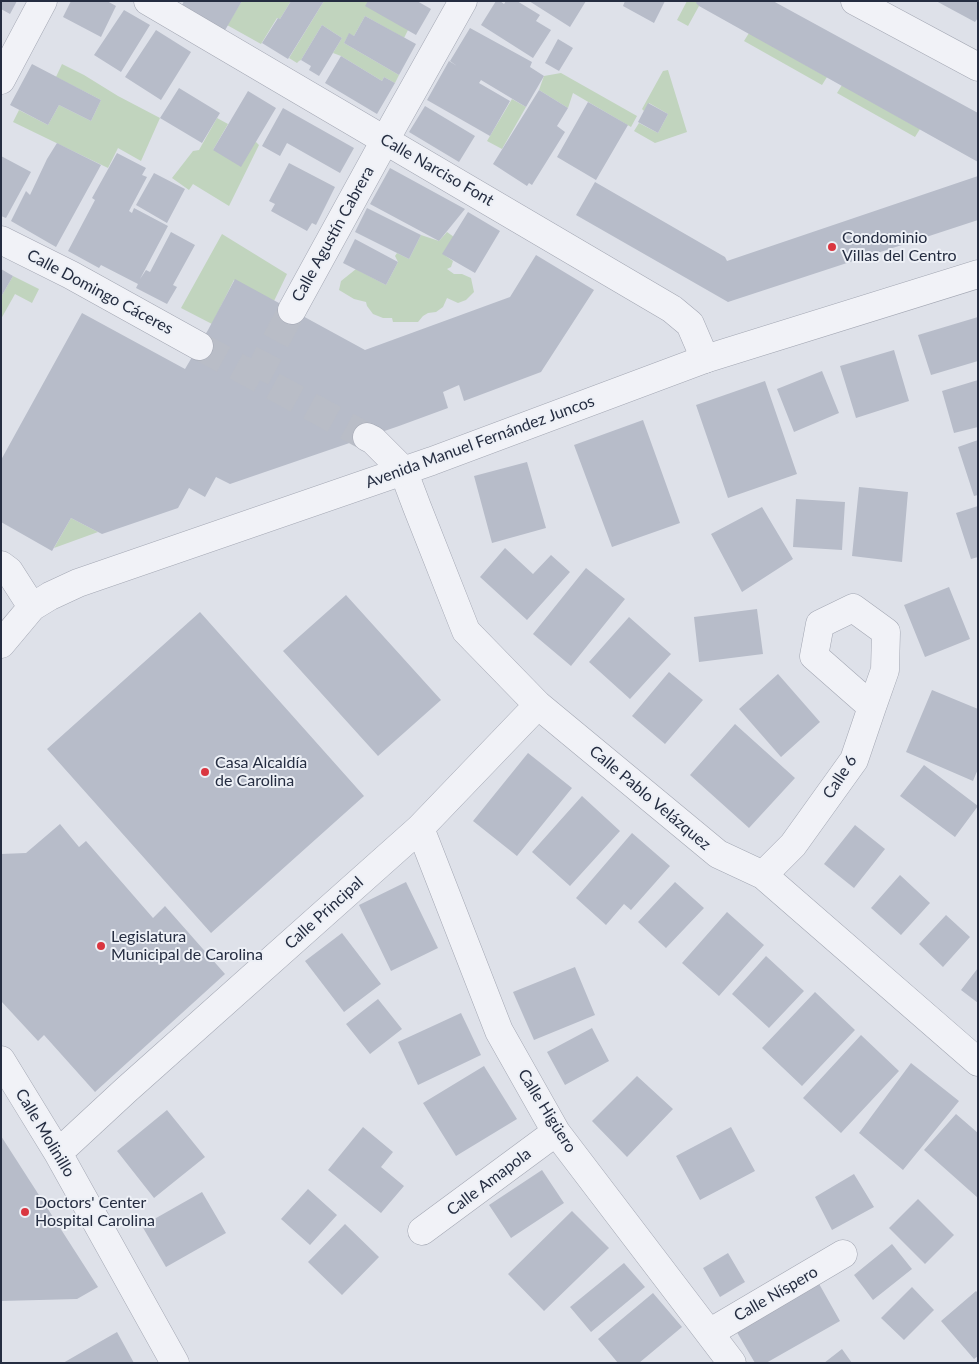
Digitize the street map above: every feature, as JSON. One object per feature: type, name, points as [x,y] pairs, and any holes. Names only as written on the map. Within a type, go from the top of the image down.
[{"type":"street","points":[[1,80],[43,1]]},
{"type":"street","name":"Calle Narciso Font","points":[[148,1],[672,309],[690,324],[705,359]]},
{"type":"street","name":"Calle Agustín Cabrera","points":[[292,310],[462,1]]},
{"type":"street","points":[[861,3],[978,67]]},
{"type":"street","name":"Calle Domingo Cáceres","points":[[1,240],[71,275],[198,346]]},
{"type":"street","name":"Avenida Manuel Fernández Juncos","points":[[1,644],[32,607],[78,583],[432,461],[705,359],[978,274]]},
{"type":"street","points":[[368,438],[373,440],[403,470]]},
{"type":"street","name":"Calle Pablo Velázquez","points":[[403,470],[466,631],[538,705],[718,854],[763,875],[978,1062]]},
{"type":"street","points":[[1,565],[9,571],[32,607]]},
{"type":"street","name":"Calle 6","points":[[763,875],[792,845],[854,760],[872,708],[885,670],[886,632],[854,608],[820,624],[814,656],[872,708]]},
{"type":"street","name":"Calle Principal","points":[[58,1153],[420,828],[538,705]]},
{"type":"street","name":"Calle Higüero","points":[[420,828],[499,1031],[556,1132],[732,1363]]},
{"type":"street","name":"Calle Molinillo","points":[[1,1060],[58,1153],[175,1363]]},
{"type":"street","name":"Calle Amapola","points":[[422,1231],[556,1132]]},
{"type":"street","name":"Calle Níspero","points":[[709,1333],[843,1254]]},
{"type":"green space","points":[[242,1],[291,1],[280,19],[277,18],[261,44],[227,25]]},
{"type":"green space","points":[[324,1],[368,1],[408,30],[404,38],[365,16],[354,36],[349,34],[344,43],[399,75],[395,83],[384,77],[382,81],[333,53],[342,38],[322,25],[301,60],[297,63],[289,58]]},
{"type":"green space","points":[[687,1],[697,1],[699,6],[688,26],[677,20]]},
{"type":"green space","points":[[749,33],[827,77],[822,85],[744,41]]},
{"type":"green space","points":[[62,64],[160,118],[141,161],[118,148],[108,168],[13,122],[19,110],[48,125],[59,105],[91,121],[101,100],[56,77]]},
{"type":"green space","points":[[668,70],[687,132],[655,143],[634,131],[639,123],[658,133],[668,114],[649,103],[644,111],[642,109],[663,71]]},
{"type":"green space","points":[[561,73],[637,116],[631,127],[573,93],[568,108],[539,90],[544,76]]},
{"type":"green space","points":[[842,85],[920,129],[915,137],[837,93]]},
{"type":"green space","points":[[512,99],[526,107],[502,149],[487,141]]},
{"type":"green space","points":[[217,118],[228,124],[213,150],[256,142],[259,145],[229,206],[193,184],[189,190],[172,178],[193,151],[199,150]]},
{"type":"green space","points":[[447,232],[454,237],[443,254],[453,261],[451,267],[447,269],[454,274],[462,274],[471,278],[474,292],[466,300],[458,303],[447,298],[443,307],[436,312],[423,316],[418,322],[393,322],[392,318],[383,318],[373,314],[366,302],[354,299],[339,290],[341,281],[356,269],[386,285],[398,262],[395,256],[397,253],[409,259],[421,235],[439,241]]},
{"type":"green space","points":[[222,234],[287,274],[274,301],[234,280],[212,324],[181,308]]},
{"type":"green space","points":[[13,276],[39,289],[32,303],[15,294],[1,319],[1,297]]},
{"type":"green space","points":[[71,518],[98,532],[54,548]]},
{"type":"building","points":[[1,1],[17,1],[10,14],[1,9]]},
{"type":"building","points":[[71,1],[107,1],[116,6],[101,37],[63,17]]},
{"type":"building","points":[[184,1],[242,1],[224,32],[181,7]]},
{"type":"building","points":[[291,1],[324,1],[288,59],[262,43]]},
{"type":"building","points":[[368,1],[417,1],[431,9],[416,35],[365,6]]},
{"type":"building","points":[[496,1],[504,4],[506,1],[517,1],[540,15],[536,21],[551,30],[533,58],[481,25]]},
{"type":"building","points":[[529,1],[586,1],[570,27]]},
{"type":"building","points":[[625,1],[665,1],[654,23],[623,6]]},
{"type":"building","points":[[697,1],[773,1],[978,113],[978,162],[699,6],[696,3]]},
{"type":"building","points":[[936,1],[978,1],[978,18],[975,22]]},
{"type":"building","points":[[124,10],[150,25],[121,72],[94,55]]},
{"type":"building","points":[[365,16],[416,44],[399,75],[344,43],[349,33],[354,36]]},
{"type":"building","points":[[322,25],[342,38],[319,76],[309,70],[311,66],[301,60]]},
{"type":"building","points":[[470,28],[532,62],[530,67],[544,76],[526,107],[481,80],[479,83],[510,101],[490,136],[427,100],[449,61],[457,66],[450,61]]},
{"type":"building","points":[[156,30],[191,52],[161,100],[125,77]]},
{"type":"building","points":[[558,39],[573,48],[559,71],[545,63]]},
{"type":"building","points":[[341,56],[382,81],[384,77],[395,83],[377,114],[325,83]]},
{"type":"building","points":[[32,64],[101,100],[91,121],[59,105],[48,125],[10,105]]},
{"type":"building","points":[[179,88],[220,113],[202,143],[160,118]]},
{"type":"building","points":[[539,90],[568,108],[557,126],[565,132],[532,185],[529,183],[527,186],[493,164]]},
{"type":"building","points":[[248,91],[276,108],[241,167],[213,150]]},
{"type":"building","points":[[588,102],[628,125],[596,180],[557,157]]},
{"type":"building","points":[[648,103],[668,114],[658,133],[638,122]]},
{"type":"building","points":[[425,106],[475,136],[459,162],[409,132]]},
{"type":"building","points":[[283,108],[354,148],[340,173],[287,143],[280,156],[262,146]]},
{"type":"building","points":[[57,143],[101,165],[56,247],[11,221],[26,191],[30,195],[47,159]]},
{"type":"building","points":[[117,153],[146,168],[142,175],[147,177],[129,211],[132,213],[134,208],[168,226],[140,279],[146,270],[150,272],[171,232],[195,245],[173,285],[177,287],[167,304],[136,288],[138,284],[101,265],[99,268],[68,251],[95,200],[92,198]]},
{"type":"building","points":[[1,156],[31,172],[6,218],[1,216]]},
{"type":"building","points":[[289,163],[335,187],[316,225],[312,223],[307,231],[271,211],[275,204],[269,201]]},
{"type":"building","points":[[390,168],[465,209],[439,241],[370,204]]},
{"type":"building","points":[[154,173],[185,189],[167,223],[136,205]]},
{"type":"building","name":"Condominio Villas del Centro","points":[[978,176],[978,220],[728,302],[576,215],[595,182],[725,257],[727,261]]},
{"type":"building","points":[[367,208],[421,235],[409,259],[355,232]]},
{"type":"building","points":[[468,212],[500,231],[475,273],[442,254]]},
{"type":"building","points":[[355,239],[398,262],[386,285],[343,263]]},
{"type":"building","points":[[536,255],[594,290],[541,372],[464,401],[459,385],[443,392],[448,408],[230,484],[216,477],[205,497],[189,488],[178,508],[102,534],[71,518],[52,551],[1,522],[1,460],[82,313],[185,369],[235,279],[365,350],[510,297]]},
{"type":"building","points":[[1,269],[13,276],[1,297]]},
{"type":"building","points":[[978,317],[978,361],[931,375],[918,335]]},
{"type":"building","points":[[894,350],[909,401],[856,418],[840,366]]},
{"type":"building","points":[[822,371],[839,413],[794,432],[777,389]]},
{"type":"building","points":[[978,380],[978,427],[954,433],[942,391]]},
{"type":"building","points":[[765,381],[797,474],[728,498],[696,405]]},
{"type":"building","points":[[643,420],[680,523],[612,547],[574,445]]},
{"type":"building","points":[[978,440],[978,495],[974,496],[958,447]]},
{"type":"building","points":[[527,462],[546,528],[492,543],[474,476]]},
{"type":"building","points":[[859,487],[908,492],[902,562],[852,556]]},
{"type":"building","points":[[796,499],[845,502],[842,550],[793,547]]},
{"type":"building","points":[[978,506],[978,557],[971,559],[956,513]]},
{"type":"building","points":[[762,507],[793,559],[742,592],[711,534]]},
{"type":"building","points":[[505,548],[533,574],[551,555],[570,572],[527,620],[480,577]]},
{"type":"building","points":[[586,568],[625,599],[571,666],[533,634]]},
{"type":"building","points":[[949,587],[970,639],[925,657],[904,605]]},
{"type":"building","points":[[346,595],[441,700],[378,756],[283,651]]},
{"type":"building","points":[[757,609],[763,654],[699,662],[694,617]]},
{"type":"building","name":"Casa Alcaldía de Carolina","points":[[200,612],[364,796],[211,933],[47,749]]},
{"type":"building","points":[[629,617],[671,654],[630,699],[589,662]]},
{"type":"building","points":[[669,672],[703,700],[665,744],[632,716]]},
{"type":"building","points":[[778,674],[820,722],[781,757],[739,709]]},
{"type":"building","points":[[932,690],[978,709],[978,769],[973,781],[906,752]]},
{"type":"building","points":[[735,724],[795,778],[749,828],[690,775]]},
{"type":"building","points":[[528,753],[572,788],[517,856],[473,821]]},
{"type":"building","points":[[924,765],[978,806],[955,837],[900,796]]},
{"type":"building","points":[[582,796],[620,831],[570,886],[532,852]]},
{"type":"building","name":"Legislatura Municipal de Carolina","points":[[60,824],[79,847],[86,841],[153,918],[165,906],[225,974],[95,1092],[44,1035],[38,1041],[1,1001],[1,854],[26,853]]},
{"type":"building","points":[[855,825],[885,849],[854,888],[824,864]]},
{"type":"building","points":[[632,833],[670,866],[631,910],[624,904],[606,925],[576,898]]},
{"type":"building","points":[[900,875],[930,903],[901,935],[871,908]]},
{"type":"building","points":[[406,882],[438,948],[391,971],[359,905]]},
{"type":"building","points":[[675,882],[704,908],[666,948],[638,922]]},
{"type":"building","points":[[727,912],[764,945],[719,996],[682,963]]},
{"type":"building","points":[[946,915],[970,937],[943,967],[919,944]]},
{"type":"building","points":[[342,933],[381,984],[344,1012],[305,961]]},
{"type":"building","points":[[766,956],[804,991],[769,1028],[732,994]]},
{"type":"building","points":[[575,967],[595,1015],[534,1040],[513,992]]},
{"type":"building","points":[[978,968],[978,1003],[961,990]]},
{"type":"building","points":[[815,992],[855,1030],[802,1086],[762,1048]]},
{"type":"building","points":[[378,999],[402,1029],[370,1054],[346,1024]]},
{"type":"building","points":[[461,1013],[481,1055],[418,1085],[398,1042]]},
{"type":"building","points":[[592,1028],[609,1061],[565,1085],[547,1052]]},
{"type":"building","points":[[861,1035],[899,1071],[841,1133],[803,1098]]},
{"type":"building","points":[[911,1063],[959,1101],[903,1170],[859,1133]]},
{"type":"building","points":[[484,1066],[517,1119],[456,1156],[423,1103]]},
{"type":"building","points":[[637,1076],[673,1109],[627,1157],[592,1121]]},
{"type":"building","points":[[167,1110],[205,1157],[154,1198],[117,1151]]},
{"type":"building","points":[[956,1114],[978,1133],[978,1198],[924,1150]]},
{"type":"building","points":[[363,1127],[393,1152],[381,1167],[404,1186],[381,1213],[328,1170]]},
{"type":"building","points":[[731,1127],[755,1171],[700,1200],[676,1156]]},
{"type":"building","name":"Doctors' Center Hospital Carolina","points":[[1,1136],[98,1287],[77,1299],[1,1301]]},
{"type":"building","points":[[542,1170],[564,1203],[511,1238],[489,1205]]},
{"type":"building","points":[[854,1174],[874,1207],[832,1230],[815,1197]]},
{"type":"building","points":[[308,1189],[337,1215],[310,1245],[281,1219]]},
{"type":"building","points":[[202,1192],[226,1233],[166,1267],[142,1226]]},
{"type":"building","points":[[918,1199],[954,1235],[925,1264],[889,1228]]},
{"type":"building","points":[[572,1211],[609,1248],[544,1311],[508,1274]]},
{"type":"building","points":[[345,1224],[379,1257],[342,1295],[308,1262]]},
{"type":"building","points":[[892,1244],[912,1269],[873,1300],[854,1275]]},
{"type":"building","points":[[728,1253],[745,1282],[720,1297],[703,1268]]},
{"type":"building","points":[[624,1263],[645,1287],[591,1332],[570,1307]]},
{"type":"building","points":[[818,1282],[840,1321],[766,1363],[755,1363],[735,1329]]},
{"type":"building","points":[[912,1287],[934,1310],[904,1340],[881,1318]]},
{"type":"building","points":[[976,1291],[978,1293],[978,1356],[974,1359],[941,1321]]},
{"type":"building","points":[[653,1293],[682,1327],[639,1363],[618,1363],[598,1339]]},
{"type":"building","points":[[117,1332],[134,1363],[63,1363]]},
{"type":"building","points":[[842,1349],[852,1363],[824,1363]]},
{"type":"tunnel","points":[[256,378],[292,310]]},
{"type":"tunnel","points":[[199,346],[367,437]]},
{"type":"place","name":"Condominio Villas del Centro","points":[[832,247]]},
{"type":"place","name":"Casa Alcaldía de Carolina","points":[[205,772]]},
{"type":"place","name":"Legislatura Municipal de Carolina","points":[[101,946]]},
{"type":"place","name":"Doctors' Center Hospital Carolina","points":[[25,1212]]}]
